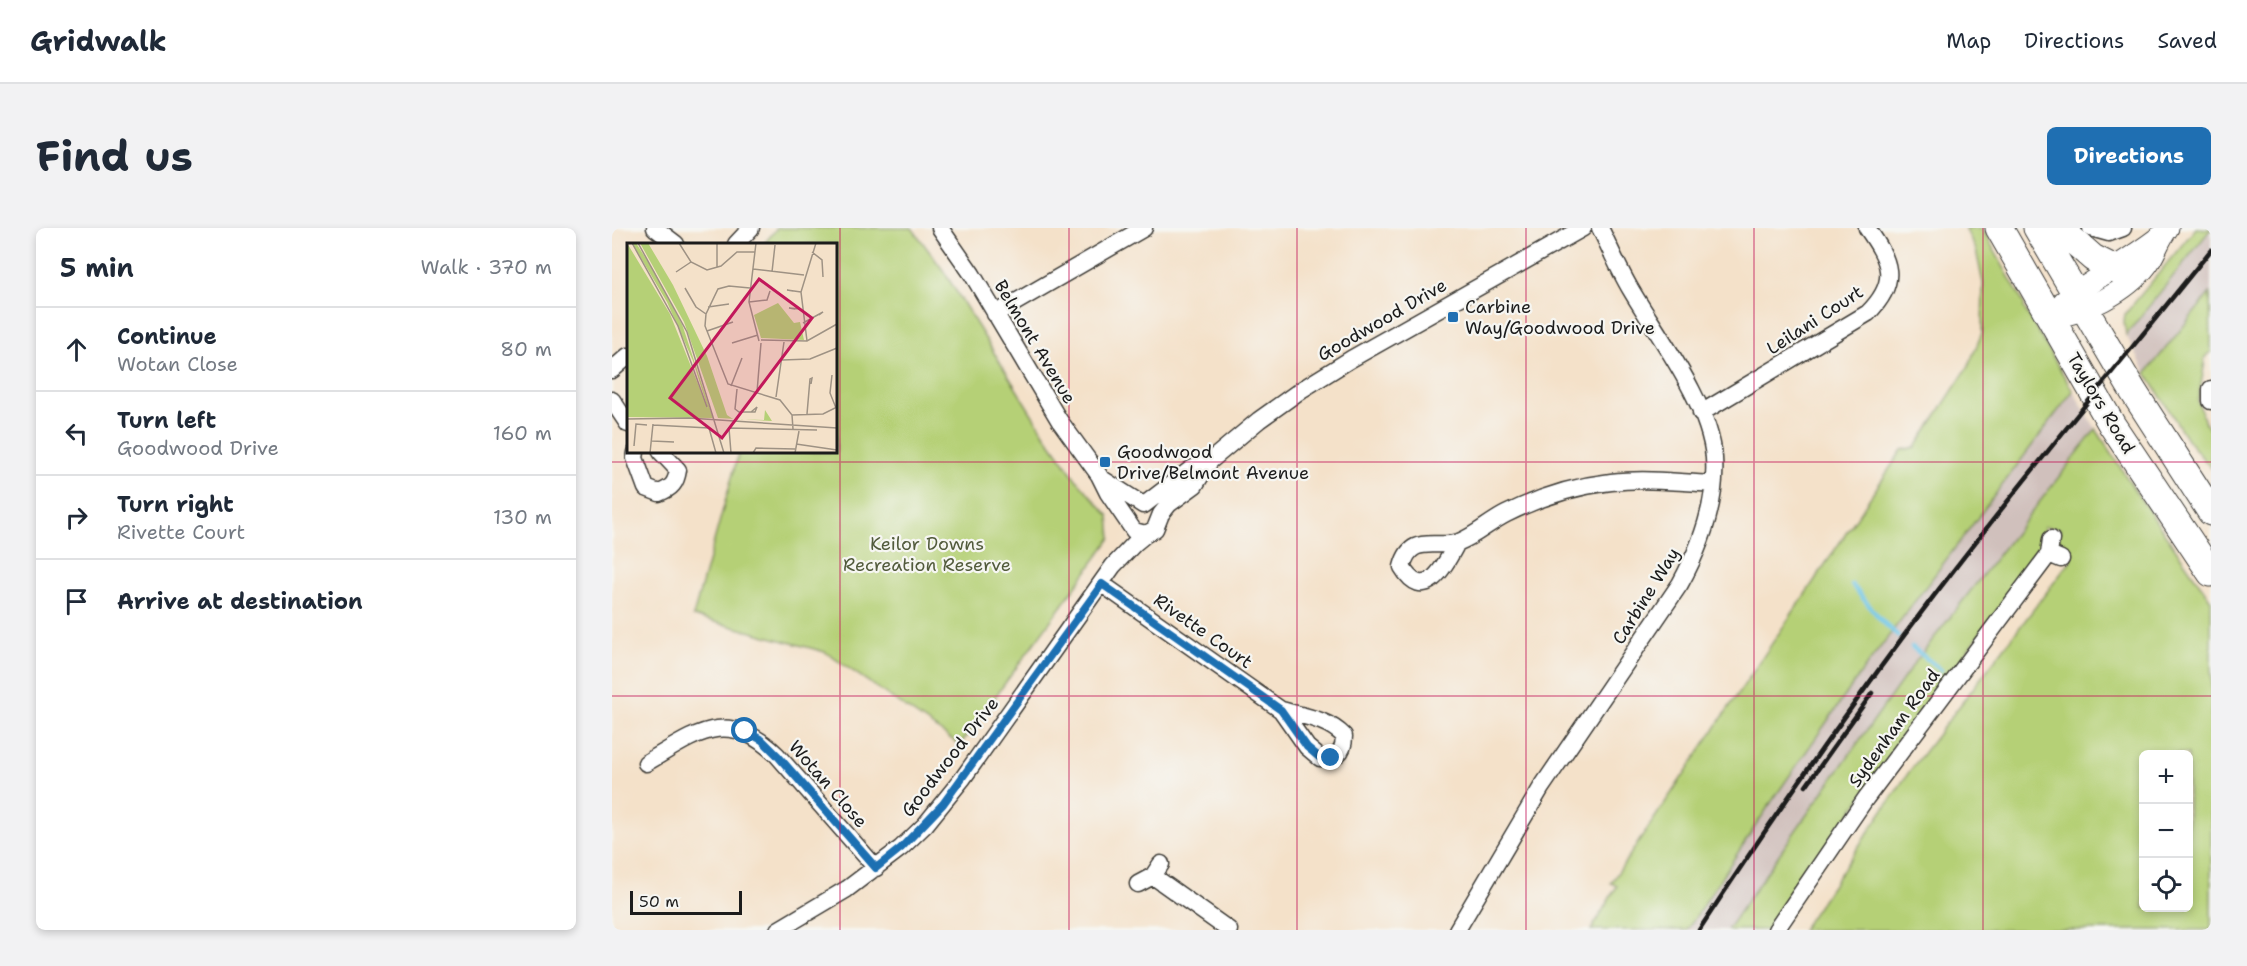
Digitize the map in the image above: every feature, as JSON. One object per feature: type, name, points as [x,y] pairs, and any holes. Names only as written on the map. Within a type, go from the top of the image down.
[{"type":"main road","name":"Taylors Road","points":[[1999,228],[2112,425],[2211,573]]},
{"type":"main road","name":"Taylors Road","points":[[2037,228],[2156,427],[2211,512]]},
{"type":"main road","points":[[2059,228],[2093,258],[2115,269]]},
{"type":"street","points":[[655,228],[675,243]]},
{"type":"street","points":[[737,243],[751,228]]},
{"type":"street","name":"Belmont Avenue","points":[[940,228],[957,251],[1059,420],[1129,523]]},
{"type":"street","points":[[996,314],[1144,228]]},
{"type":"street","name":"Goodwood Drive","points":[[1143,505],[1191,469],[1210,460],[1259,420],[1351,359],[1583,228]]},
{"type":"street","name":"Carbine Way","points":[[1457,930],[1541,788],[1680,585],[1695,557],[1708,522],[1714,457],[1701,413],[1688,386],[1630,288],[1600,228]]},
{"type":"street","name":"Leilani Court","points":[[1701,413],[1868,313],[1882,300],[1888,281],[1888,264],[1867,228]]},
{"type":"street","points":[[2095,230],[2109,232],[2123,228]]},
{"type":"street","points":[[2050,318],[2062,303],[2080,301],[2116,291],[2146,267],[2166,231]]},
{"type":"street","points":[[2080,301],[2115,269],[2166,231]]},
{"type":"street","points":[[612,370],[627,357]]},
{"type":"street","points":[[2211,389],[2211,401]]},
{"type":"street","points":[[612,400],[627,422]]},
{"type":"street","points":[[636,453],[635,458],[646,488],[659,493],[670,489],[676,482],[678,470],[662,453]]},
{"type":"street","name":"Goodwood Drive","points":[[1159,519],[1174,500],[1195,485],[1210,460]]},
{"type":"street","name":"Belmont Avenue","points":[[1099,476],[1143,505]]},
{"type":"street","points":[[1457,543],[1506,514],[1546,497],[1582,488],[1612,482],[1641,480],[1713,484]]},
{"type":"street","points":[[1143,505],[1156,511],[1159,519],[1155,529],[1146,534],[1134,531],[1129,523],[1132,510],[1143,505]]},
{"type":"street","name":"Goodwood Drive","points":[[1113,566],[1129,523]]},
{"type":"street","name":"Goodwood Drive","points":[[778,930],[876,868],[901,848],[943,804],[1113,566],[1146,534]]},
{"type":"street","name":"Sydenham Road","points":[[1776,930],[1866,798],[2053,551]]},
{"type":"street","name":"Rivette Court","points":[[1102,584],[1281,710]]},
{"type":"street","name":"Wotan Close","points":[[646,763],[696,734],[724,728],[745,731],[762,740],[777,755],[876,868]]},
{"type":"street","points":[[1151,875],[1229,930]]},
{"type":"shaded area","points":[[2211,229],[2211,293],[2146,373],[2126,335]]},
{"type":"shaded area","points":[[2073,391],[2096,429],[1913,665],[1727,930],[1687,930],[1858,677]]},
{"type":"green space","name":"Keilor Downs Recreation Reserve","points":[[777,228],[912,228],[943,270],[1043,432],[1076,479],[1109,516],[1111,538],[960,745],[825,652],[693,616],[739,453],[837,453],[837,243],[765,243]]},
{"type":"green space","points":[[1965,228],[1982,228],[2024,304],[2024,308],[2073,391],[1858,677],[1687,930],[1591,930],[1617,886],[1611,883],[1902,450],[1916,447],[1968,367],[1982,333],[1983,283],[1976,250]]},
{"type":"green space","points":[[2196,228],[2211,229],[2126,335],[2125,314]]},
{"type":"green space","points":[[2210,293],[2211,352],[2204,359],[2198,401],[2205,423],[2211,431],[2211,468],[2187,439],[2146,373]]},
{"type":"green space","points":[[2096,429],[2138,495],[2211,600],[2211,930],[1802,930],[1909,772],[2072,559],[2060,547],[2058,539],[2060,529],[2044,527],[2041,550],[1909,730],[1768,930],[1727,930],[1913,665]]},
{"type":"waterway","points":[[1852,585],[1882,621],[1898,636]]},
{"type":"waterway","points":[[1912,647],[1941,670]]},
{"type":"railway","points":[[1699,930],[1823,748],[1920,615],[2017,490],[2211,250]]},
{"type":"railway","points":[[1806,786],[1872,693]]},
{"type":"place","name":"Carbine Way/Goodwood Drive","points":[[1453,317]]},
{"type":"place","name":"Goodwood Drive/Belmont Avenue","points":[[1105,462]]},
{"type":"route","points":[[745,731],[762,740],[777,755],[876,868],[901,848],[943,804],[1102,584],[1281,710],[1307,747],[1320,758],[1331,758]]}]
